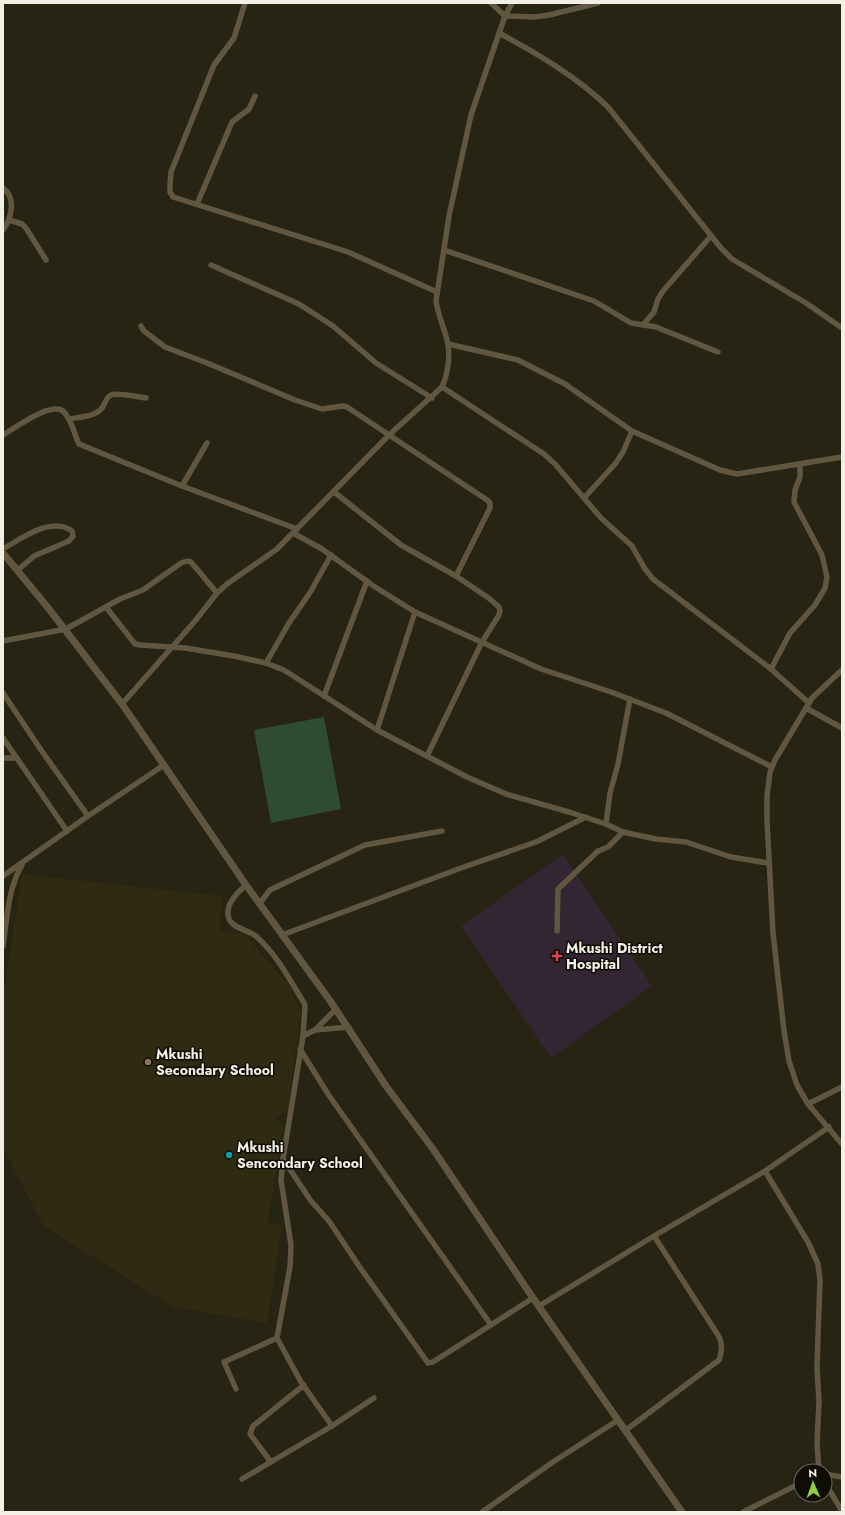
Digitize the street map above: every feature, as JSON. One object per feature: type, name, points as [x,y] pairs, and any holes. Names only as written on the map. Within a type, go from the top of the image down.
[{"type":"street","points":[[245,3],[234,38],[214,65],[171,172],[170,192],[173,197],[251,220],[348,252],[437,292]]},
{"type":"street","points":[[491,3],[505,16],[535,17],[549,16],[598,3]]},
{"type":"street","points":[[122,704],[172,648],[217,593],[227,584],[277,549],[389,435],[432,398],[442,387],[449,364],[448,344],[437,313],[436,301],[449,216],[471,115],[505,16],[512,3]]},
{"type":"street","points":[[499,33],[535,53],[600,99],[638,143],[711,236],[732,258],[806,303],[842,328]]},
{"type":"street","points":[[197,204],[232,122],[249,109],[255,96]]},
{"type":"street","points":[[3,188],[9,194],[11,200],[9,220],[3,230]]},
{"type":"street","points":[[9,220],[22,224],[26,228],[46,260]]},
{"type":"street","points":[[643,325],[654,312],[658,299],[663,291],[711,236]]},
{"type":"street","points":[[444,250],[594,301],[631,323],[662,329],[718,352]]},
{"type":"street","points":[[211,265],[300,304],[333,326],[376,362],[432,398]]},
{"type":"street","points":[[141,326],[144,331],[165,347],[302,403],[322,408],[343,406],[347,408],[487,500],[490,503],[490,508],[456,576]]},
{"type":"street","points":[[448,344],[518,360],[525,363],[565,384],[632,431],[720,470],[737,474],[842,457]]},
{"type":"street","points":[[442,387],[544,454],[555,464],[601,518],[632,546],[645,569],[653,579],[771,670],[807,706],[842,728]]},
{"type":"street","points":[[69,419],[98,412],[111,395],[116,394],[146,398]]},
{"type":"street","points":[[3,435],[38,414],[58,408],[64,411],[69,419],[79,444],[295,531],[415,612],[541,669],[630,699],[666,713],[772,767]]},
{"type":"street","points":[[584,498],[623,452],[632,431]]},
{"type":"street","points":[[182,486],[207,443]]},
{"type":"street","points":[[771,670],[790,633],[815,605],[825,588],[827,577],[822,555],[794,502],[795,490],[800,477],[800,464]]},
{"type":"street","points":[[334,492],[401,545],[456,576],[490,599],[499,607],[499,615],[482,642],[427,756]]},
{"type":"street","points":[[3,549],[47,527],[61,527],[72,531],[73,536],[69,541],[34,556],[18,570]]},
{"type":"street","points":[[3,553],[66,629],[122,704],[246,885],[349,1027],[386,1086],[433,1149],[533,1298],[682,1512]]},
{"type":"street","points":[[266,663],[289,623],[311,591],[331,555]]},
{"type":"street","points":[[3,641],[66,629],[120,599],[143,590],[180,563],[186,561],[191,562],[217,593]]},
{"type":"street","points":[[324,696],[367,581]]},
{"type":"street","points":[[106,607],[135,644],[185,648],[220,653],[266,663],[284,670],[377,730],[506,794],[586,817],[623,832],[644,837],[686,842],[731,857],[768,863]]},
{"type":"street","points":[[377,730],[415,612]]},
{"type":"street","points":[[842,670],[812,698],[807,706],[772,767],[767,796],[768,863],[773,933],[784,1031],[789,1061],[795,1079],[808,1104],[842,1144]]},
{"type":"street","points":[[3,693],[88,816]]},
{"type":"street","points":[[606,824],[610,793],[618,764],[630,699]]},
{"type":"street","points":[[3,738],[67,831]]},
{"type":"street","points":[[3,758],[18,758]]},
{"type":"street","points":[[3,876],[164,764]]},
{"type":"street","points":[[282,935],[460,868],[536,842],[586,817]]},
{"type":"street","points":[[260,903],[270,890],[365,845],[442,831]]},
{"type":"street","points":[[557,931],[558,889],[598,851],[608,847],[623,832]]},
{"type":"street","points":[[3,946],[12,889],[17,873],[23,862]]},
{"type":"street","points":[[246,885],[236,893],[232,900],[228,911],[228,917],[231,923],[255,934],[266,945],[304,1003],[303,1036],[281,1180],[291,1245],[290,1267],[277,1338],[304,1385],[332,1426]]},
{"type":"street","points":[[303,1036],[315,1030],[336,1009]]},
{"type":"street","points":[[315,1030],[349,1027]]},
{"type":"street","points":[[300,1049],[328,1094],[491,1325]]},
{"type":"street","points":[[808,1104],[842,1087]]},
{"type":"street","points":[[539,1306],[765,1171],[828,1127]]},
{"type":"street","points":[[283,1159],[311,1201],[328,1221],[428,1363],[433,1362],[533,1298]]},
{"type":"street","points":[[765,1171],[808,1242],[818,1264],[820,1280],[817,1367],[819,1402],[817,1443],[818,1463]]},
{"type":"street","points":[[626,1430],[719,1360],[722,1350],[722,1342],[718,1335],[654,1236]]},
{"type":"street","points":[[236,1389],[224,1362],[277,1338]]},
{"type":"street","points":[[271,1462],[250,1434],[253,1426],[304,1385]]},
{"type":"street","points":[[242,1479],[332,1426],[374,1398]]},
{"type":"street","points":[[482,1512],[553,1462],[618,1420]]},
{"type":"street","points":[[743,1512],[793,1487]]},
{"type":"street","points":[[833,1496],[842,1511]]},
{"type":"shaded area","name":"Mkushi District Hospital","points":[[563,854],[652,986],[551,1058],[461,926]]},
{"type":"shaded area","name":"Mkushi Secondary School","points":[[22,874],[222,896],[219,931],[243,933],[287,983],[301,1011],[287,1113],[277,1115],[276,1118],[283,1128],[268,1222],[282,1226],[267,1323],[173,1307],[44,1226],[3,1149],[3,996]]},
{"type":"green space","points":[[324,717],[341,809],[271,823],[254,730]]},
{"type":"place","name":"Mkushi District Hospital","points":[[557,956]]},
{"type":"place","name":"Mkushi Secondary School","points":[[148,1062]]},
{"type":"place","name":"Mkushi Sencondary School","points":[[229,1155]]}]
